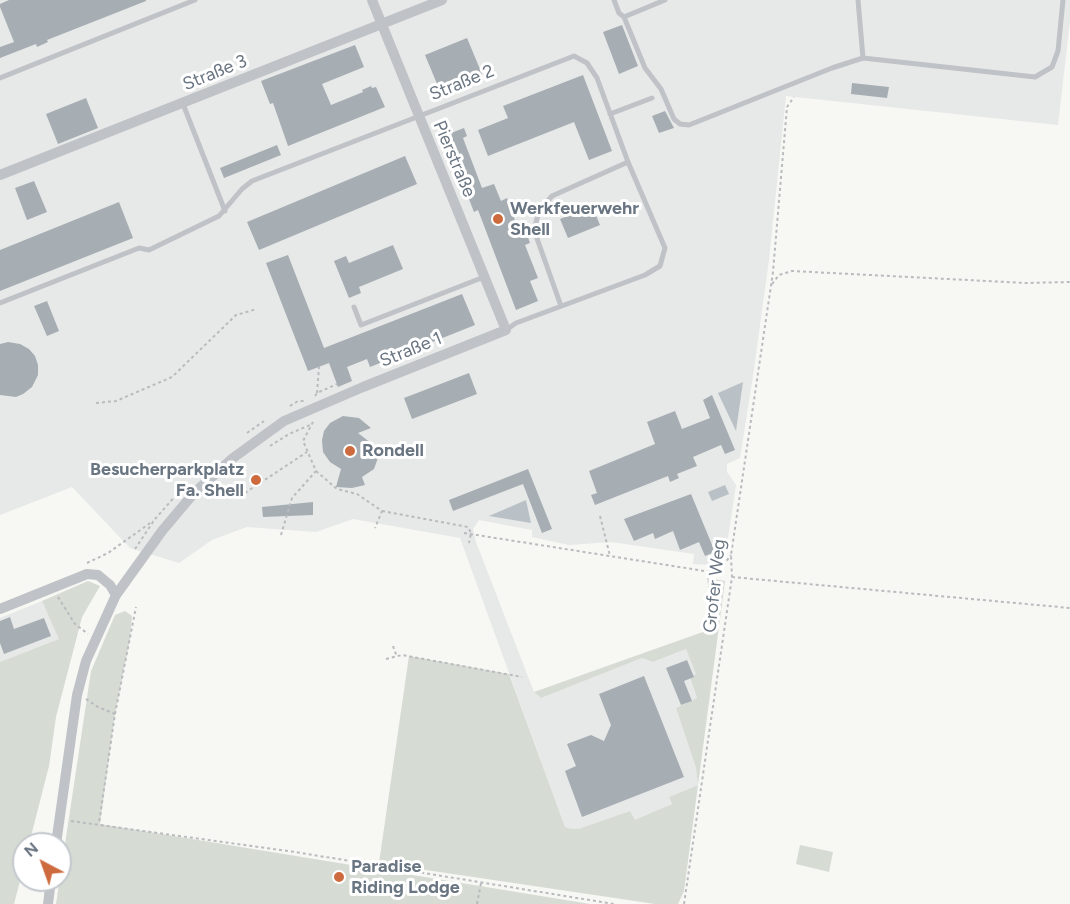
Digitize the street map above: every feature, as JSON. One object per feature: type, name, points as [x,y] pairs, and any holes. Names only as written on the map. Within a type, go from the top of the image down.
[{"type":"street","name":"Pierstraße","points":[[372,0],[506,330]]},
{"type":"street","name":"Straße 3","points":[[0,175],[442,0]]},
{"type":"street","name":"Straße 1","points":[[58,832],[77,694],[86,661],[116,595],[162,531],[194,493],[233,458],[284,421],[314,404],[329,401],[506,330]]},
{"type":"street","points":[[0,609],[87,573],[98,575],[110,585],[116,595]]},
{"type":"lane","points":[[0,78],[195,0]]},
{"type":"lane","points":[[614,0],[619,13],[624,16],[645,68],[661,89],[674,119],[680,124],[689,125],[832,68],[863,58],[1035,77],[1052,67],[1058,51],[1063,0]]},
{"type":"lane","points":[[624,16],[665,0]]},
{"type":"lane","points":[[858,0],[863,58]]},
{"type":"lane","name":"Straße 2","points":[[0,303],[139,248],[149,250],[219,216],[252,181],[574,56],[586,63],[597,78],[628,162],[665,248],[660,266],[645,275],[516,323],[506,330]]},
{"type":"lane","points":[[610,114],[652,98]]},
{"type":"lane","points":[[183,104],[225,211]]},
{"type":"lane","points":[[561,306],[534,230],[539,211],[552,195],[628,162]]},
{"type":"lane","points":[[354,307],[361,325],[485,276]]},
{"type":"path","name":"Grofer Weg","points":[[684,904],[732,577],[731,555],[773,272],[787,107],[794,97]]},
{"type":"path","points":[[767,271],[773,272]]},
{"type":"path","points":[[770,286],[779,275],[792,271],[1026,283],[1070,282]]},
{"type":"path","points":[[96,403],[116,401],[172,377],[236,315],[257,309]]},
{"type":"path","points":[[319,367],[314,404],[319,414],[310,425],[303,441],[316,471],[337,489],[357,494],[382,511],[468,527],[471,533],[469,543]]},
{"type":"path","points":[[317,393],[337,384]]},
{"type":"path","points":[[289,406],[298,401],[314,404]]},
{"type":"path","points":[[245,434],[270,417]]},
{"type":"path","points":[[266,448],[310,425]]},
{"type":"path","points":[[245,493],[307,452]]},
{"type":"path","points":[[281,535],[292,498],[316,471]]},
{"type":"path","points":[[129,557],[155,519],[191,480]]},
{"type":"path","points":[[375,528],[382,511]]},
{"type":"path","points":[[600,516],[610,556]]},
{"type":"path","points":[[80,566],[108,554],[155,519]]},
{"type":"path","points":[[464,532],[711,572],[722,567],[731,555]]},
{"type":"path","points":[[732,577],[1070,608]]},
{"type":"path","points":[[52,587],[75,624],[88,634]]},
{"type":"path","points":[[99,824],[115,714],[136,607]]},
{"type":"path","points":[[393,646],[397,657]]},
{"type":"path","points":[[386,659],[402,655],[522,677]]},
{"type":"path","points":[[77,694],[115,714]]},
{"type":"path","points":[[59,820],[295,852],[614,904]]},
{"type":"path","points":[[477,904],[480,883]]},
{"type":"shaded area","points":[[0,0],[1070,0],[1070,21],[1058,125],[786,96],[769,260],[753,376],[740,458],[727,464],[727,472],[736,485],[726,551],[719,561],[710,565],[693,564],[694,554],[611,542],[569,545],[532,537],[532,530],[479,520],[473,529],[534,692],[541,698],[642,658],[653,662],[686,649],[697,675],[690,677],[697,698],[676,708],[696,768],[698,785],[669,797],[672,804],[635,821],[630,811],[578,829],[571,829],[565,827],[460,538],[353,519],[316,532],[247,527],[212,540],[179,563],[130,548],[72,487],[0,515]]},
{"type":"shaded area","points":[[743,382],[736,431],[718,393]]},
{"type":"shaded area","points":[[725,485],[729,494],[712,501],[708,492]]},
{"type":"shaded area","points":[[526,500],[531,523],[489,516]]},
{"type":"shaded area","points":[[707,578],[725,581],[684,891],[678,904],[655,904],[379,863],[409,656],[509,674],[565,827],[578,829],[630,811],[635,820],[672,804],[669,797],[698,785],[696,768],[676,708],[697,698],[690,677],[696,674],[686,649],[653,662],[642,658],[541,698],[534,692],[714,628]]},
{"type":"shaded area","points":[[88,581],[100,586],[82,617],[56,717],[49,766],[32,832],[12,832],[12,892],[17,892],[14,904],[0,904],[0,662],[59,639],[42,601]]},
{"type":"shaded area","points":[[42,601],[60,639],[0,662],[0,618]]},
{"type":"shaded area","points":[[125,611],[132,616],[130,639],[115,714],[100,824],[590,904],[56,904],[58,892],[72,892],[72,832],[67,832],[91,671],[115,615]]},
{"type":"shaded area","points":[[800,845],[833,852],[829,872],[796,864]]},
{"type":"building","points":[[9,0],[146,1],[47,40],[48,42],[37,47],[36,44],[0,58],[0,47],[14,42],[0,7],[0,4]]},
{"type":"building","points":[[622,25],[638,66],[619,74],[603,32]]},
{"type":"building","points":[[467,38],[482,74],[440,91],[425,55]]},
{"type":"building","points":[[355,45],[364,67],[322,84],[331,105],[363,92],[362,90],[371,86],[376,87],[385,107],[288,146],[273,103],[270,104],[261,81]]},
{"type":"building","points":[[583,75],[612,151],[589,160],[574,122],[488,156],[478,130],[508,118],[503,106]]},
{"type":"building","points":[[852,83],[889,87],[887,98],[851,94]]},
{"type":"building","points":[[86,98],[98,128],[58,144],[46,114]]},
{"type":"building","points":[[665,111],[674,128],[659,133],[652,116]]},
{"type":"building","name":"Werkfeuerwehr Shell","points":[[464,128],[467,136],[463,138],[482,188],[494,184],[501,201],[507,198],[518,229],[524,226],[530,243],[525,245],[538,278],[530,281],[538,301],[516,310],[478,210],[474,212],[447,143],[453,140],[451,133]]},
{"type":"building","points":[[277,145],[281,155],[224,178],[220,168]]},
{"type":"building","points":[[405,156],[417,184],[259,250],[247,222]]},
{"type":"building","points":[[34,181],[47,212],[27,220],[15,188]]},
{"type":"building","points":[[119,202],[133,238],[0,291],[0,250]]},
{"type":"building","points":[[592,206],[600,225],[568,238],[560,219]]},
{"type":"building","points":[[393,245],[403,269],[359,287],[361,293],[349,298],[334,261],[346,256],[349,263]]},
{"type":"building","points":[[288,255],[324,348],[462,294],[475,325],[370,367],[367,359],[347,367],[352,381],[338,387],[329,363],[308,371],[266,263]]},
{"type":"building","points":[[47,301],[59,331],[47,336],[34,306]]},
{"type":"building","points":[[8,342],[20,344],[29,349],[38,365],[38,375],[32,387],[16,397],[0,395],[0,344]]},
{"type":"building","points":[[469,373],[477,394],[412,419],[404,398]]},
{"type":"building","points":[[712,395],[735,450],[725,454],[721,445],[693,457],[697,466],[677,474],[679,478],[670,482],[668,476],[595,505],[591,495],[597,493],[589,471],[655,444],[647,422],[675,411],[682,429],[710,418],[703,400]]},
{"type":"building","name":"Rondell","points":[[343,416],[359,418],[371,428],[358,433],[376,447],[379,455],[374,469],[362,477],[365,485],[352,488],[336,487],[341,469],[330,462],[323,452],[324,431],[330,423]]},
{"type":"building","points":[[528,469],[552,529],[542,533],[523,484],[453,511],[449,500]]},
{"type":"building","points":[[691,494],[715,552],[705,556],[699,542],[680,550],[673,531],[655,539],[653,533],[634,541],[624,519]]},
{"type":"building","points":[[313,502],[313,515],[263,517],[262,507]]},
{"type":"building","points":[[10,617],[14,629],[44,618],[51,636],[4,654],[0,643],[0,621]]},
{"type":"building","points":[[687,660],[694,677],[684,681],[692,701],[681,705],[666,668]]},
{"type":"building","points":[[644,676],[684,777],[582,817],[565,771],[576,766],[567,744],[591,735],[604,741],[611,725],[599,694]]},
{"type":"place","name":"Werkfeuerwehr Shell","points":[[498,219]]},
{"type":"place","name":"Rondell","points":[[350,451]]},
{"type":"place","name":"Besucherparkplatz Fa. Shell","points":[[256,480]]},
{"type":"place","name":"Paradise Riding Lodge","points":[[339,877]]}]
